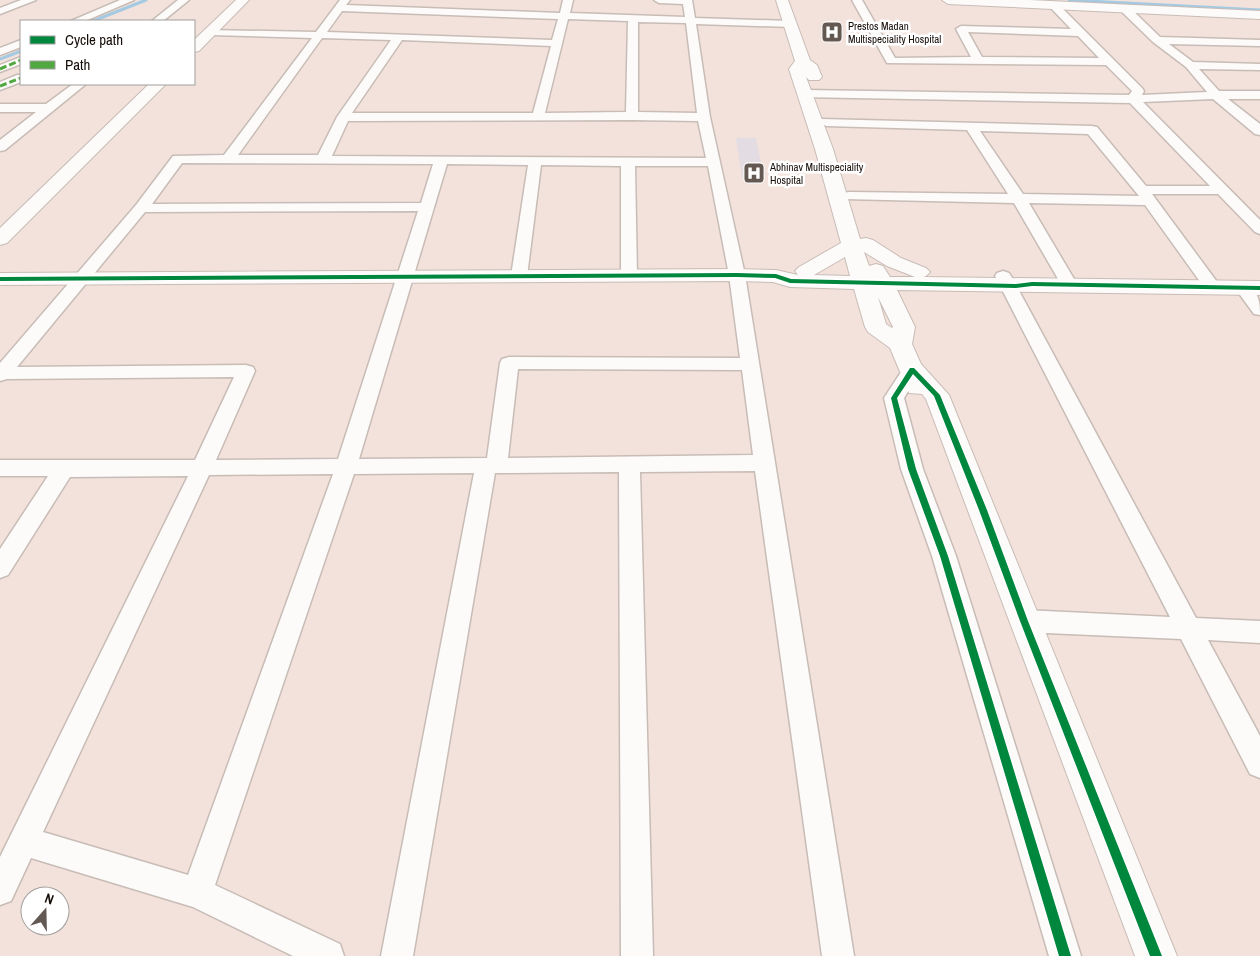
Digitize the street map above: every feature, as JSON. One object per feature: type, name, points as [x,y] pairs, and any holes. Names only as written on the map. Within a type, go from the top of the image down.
[{"type":"street","points":[[0,11],[31,0]]},
{"type":"street","points":[[79,20],[130,0]]},
{"type":"street","points":[[159,20],[184,0]]},
{"type":"street","points":[[195,47],[208,29],[243,0]]},
{"type":"street","points":[[538,116],[562,17],[568,0]]},
{"type":"street","points":[[659,0],[688,1],[704,117],[737,275],[838,956]]},
{"type":"street","points":[[782,0],[803,62],[796,69],[826,122],[849,196],[859,244]]},
{"type":"street","points":[[857,0],[893,66],[978,60],[1110,62]]},
{"type":"street","points":[[948,0],[1260,15]]},
{"type":"street","points":[[228,159],[342,4],[562,17],[790,24]]},
{"type":"street","points":[[1053,5],[1138,91],[1133,99]]},
{"type":"street","points":[[1124,8],[1157,40],[1190,65],[1216,95],[1260,131]]},
{"type":"street","points":[[632,116],[633,20]]},
{"type":"street","points":[[208,29],[319,35],[556,42]]},
{"type":"street","points":[[978,60],[961,29],[1082,33]]},
{"type":"street","points":[[323,160],[343,117],[398,37]]},
{"type":"street","points":[[1157,40],[1260,43]]},
{"type":"street","points":[[0,52],[20,43]]},
{"type":"street","points":[[0,69],[20,60]]},
{"type":"street","points":[[1190,65],[1260,66]]},
{"type":"street","points":[[0,86],[20,78]]},
{"type":"street","points":[[0,147],[79,85]]},
{"type":"street","points":[[0,239],[157,85]]},
{"type":"street","points":[[811,94],[908,91],[988,97],[1133,99],[1260,95]]},
{"type":"street","points":[[811,94],[824,149],[870,276],[876,327],[900,344],[925,403]]},
{"type":"street","points":[[988,97],[1008,129]]},
{"type":"street","points":[[1133,99],[1260,229]]},
{"type":"street","points":[[0,108],[49,108]]},
{"type":"street","points":[[343,117],[704,117]]},
{"type":"street","points":[[826,122],[1008,129],[1092,130],[1146,196],[1212,286]]},
{"type":"street","points":[[971,127],[1020,199],[1031,222],[1069,284]]},
{"type":"street","points":[[1,374],[84,278],[178,159],[714,162]]},
{"type":"street","points":[[196,893],[346,466],[441,161]]},
{"type":"street","points":[[519,276],[535,161]]},
{"type":"street","points":[[628,162],[629,275]]},
{"type":"street","points":[[849,196],[1020,199],[1146,196],[1222,190]]},
{"type":"street","points":[[141,208],[426,207]]},
{"type":"street","points":[[806,271],[859,244]]},
{"type":"street","points":[[859,244],[894,262],[919,272]]},
{"type":"street","points":[[776,276],[789,271],[806,271],[941,284],[1006,281]]},
{"type":"street","points":[[0,278],[737,275],[776,276],[790,281],[919,272],[1032,284],[1251,288],[1260,310]]},
{"type":"street","points":[[870,276],[900,316],[904,327],[900,344]]},
{"type":"street","points":[[1006,281],[1260,764]]},
{"type":"street","points":[[900,316],[909,304],[922,293],[941,284]]},
{"type":"street","points":[[397,956],[509,363],[750,364]]},
{"type":"street","points":[[912,370],[937,395],[1156,956]]},
{"type":"street","points":[[912,370],[894,398],[912,469],[944,556],[1064,956]]},
{"type":"street","points":[[0,890],[202,468],[246,371],[1,374]]},
{"type":"street","points":[[0,468],[765,463]]},
{"type":"street","points":[[629,464],[637,956]]},
{"type":"street","points":[[0,568],[64,469]]},
{"type":"street","points":[[1024,621],[1260,632]]},
{"type":"street","points":[[24,841],[196,893],[309,952]]},
{"type":"building","points":[[736,138],[756,138],[764,178],[742,178]]},
{"type":"waterway","points":[[96,20],[146,0]]},
{"type":"waterway","points":[[1069,0],[1260,10]]},
{"type":"waterway","points":[[0,59],[20,51]]},
{"type":"marked path","points":[[0,69],[20,60]]},
{"type":"marked path","points":[[0,86],[20,78]]},
{"type":"cycle path","points":[[0,279],[737,275],[776,276],[790,281],[1016,286],[1032,284],[1260,288]]},
{"type":"cycle path","points":[[1065,956],[944,556],[912,469],[894,398],[912,370],[937,395],[1156,956]]},
{"type":"place","name":"Prestos Madan Multispeciality Hospital","points":[[832,32]]},
{"type":"place","name":"Abhinav Multispeciality Hospital","points":[[754,173]]}]
